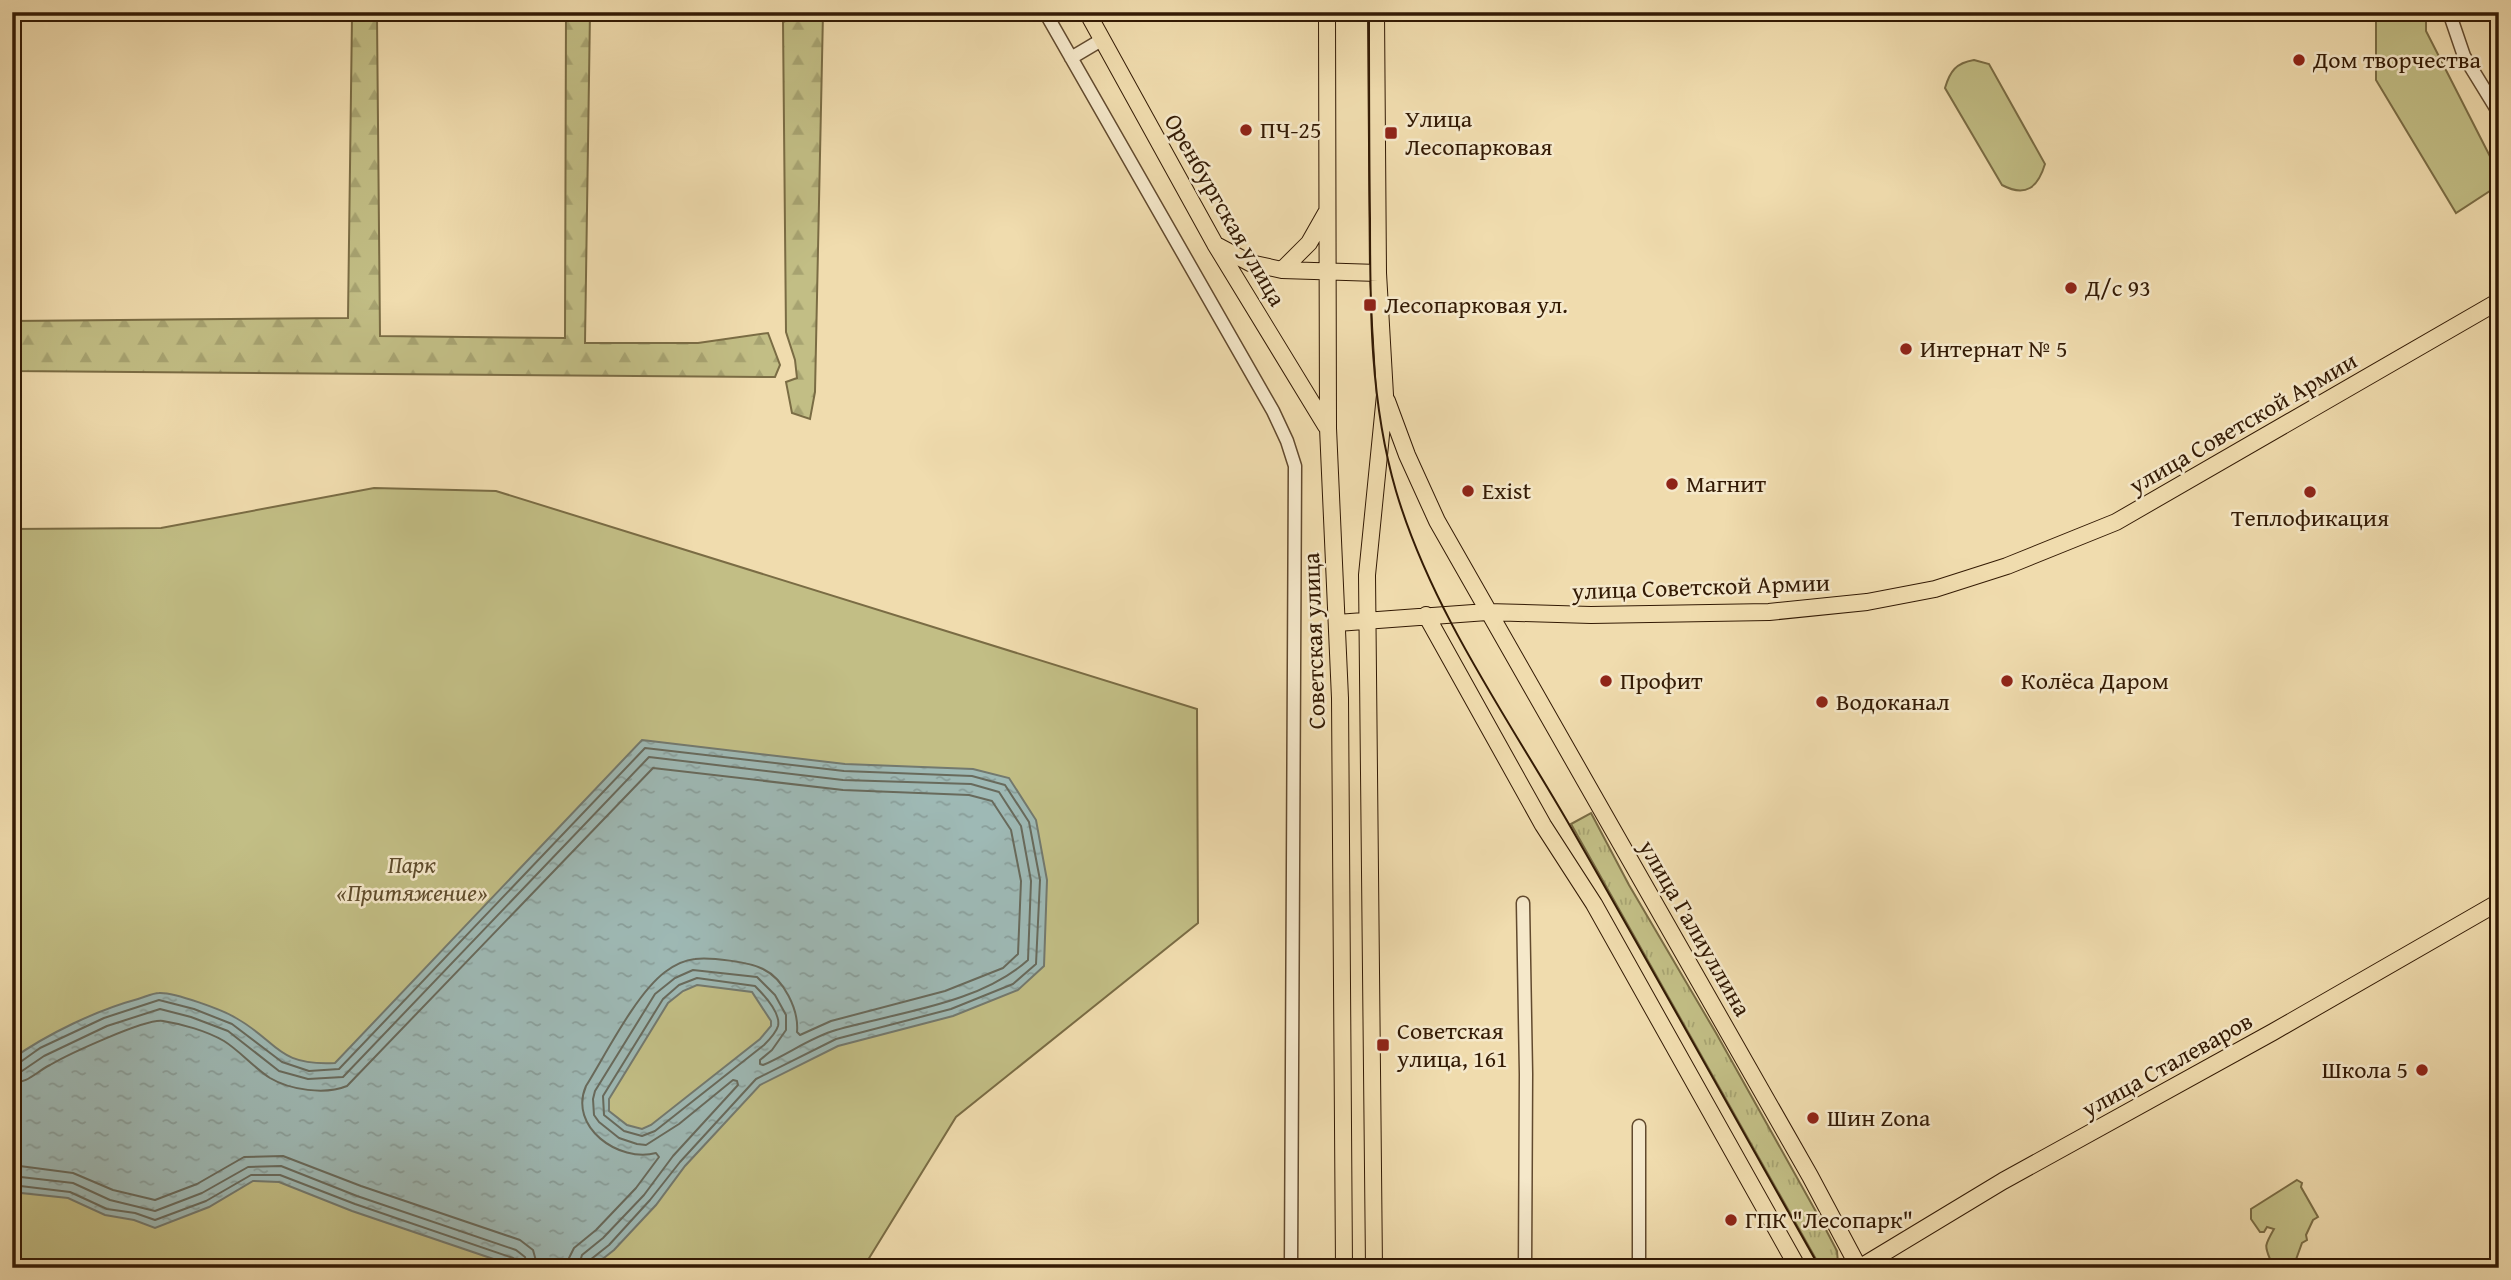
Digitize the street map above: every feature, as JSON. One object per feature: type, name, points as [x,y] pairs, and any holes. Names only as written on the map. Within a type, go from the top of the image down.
[{"type":"main road","name":"Оренбургская улица","points":[[1087,12],[1215,244],[1328,428]]},
{"type":"main road","name":"Советская улица","points":[[1327,12],[1328,428],[1340,698],[1344,1268]]},
{"type":"main road","points":[[1374,1268],[1367,575],[1385,395],[1378,273],[1376,12]]},
{"type":"main road","points":[[1282,270],[1309,243],[1328,211]]},
{"type":"main road","points":[[1215,244],[1250,263],[1282,270],[1378,273]]},
{"type":"main road","name":"улица Советской Армии","points":[[1337,623],[1488,612],[1579,615],[1769,612],[1867,602],[1935,589],[2007,566],[2116,522],[2195,479],[2499,301]]},
{"type":"main road","points":[[1385,395],[1407,455],[1437,521],[1488,612]]},
{"type":"main road","name":"улица Галиуллина","points":[[1488,612],[1692,967],[1859,1268]]},
{"type":"main road","points":[[1426,615],[1544,825],[1594,904],[1798,1268]]},
{"type":"main road","name":"улица Сталеваров","points":[[1859,1268],[2003,1181],[2273,1032],[2499,902]]},
{"type":"street","points":[[1045,12],[1273,411],[1287,441],[1294,466],[1291,1268]]},
{"type":"street","points":[[2449,12],[2464,57],[2499,113]]},
{"type":"street","points":[[1071,58],[1102,39]]},
{"type":"street","points":[[1523,903],[1525,1268]]},
{"type":"street","points":[[1639,1126],[1639,1268]]},
{"type":"green space","points":[[566,12],[590,12],[585,343],[698,343],[768,333],[780,365],[775,377],[12,371],[12,321],[348,318],[352,17],[377,17],[380,336],[565,338]]},
{"type":"green space","points":[[2376,12],[2426,12],[2426,31],[2499,174],[2499,185],[2456,213],[2376,80]]},
{"type":"green space","points":[[823,13],[815,392],[810,419],[792,413],[786,382],[797,378],[795,360],[786,332],[783,22],[796,16]]},
{"type":"green space","points":[[1974,60],[1989,64],[2045,164],[2039,179],[2030,188],[2018,190],[2002,185],[1945,88],[1955,69]]},
{"type":"green space","name":"Парк «Притяжение»","points":[[374,488],[496,491],[1197,709],[1198,923],[956,1117],[863,1268],[12,1268],[12,529],[161,528]]},
{"type":"green space","points":[[1591,813],[1629,885],[1824,1226],[1837,1251],[1838,1263],[1833,1268],[1821,1268],[1571,824]]},
{"type":"green space","points":[[2297,1180],[2302,1183],[2301,1187],[2318,1217],[2313,1220],[2306,1235],[2307,1240],[2302,1243],[2294,1265],[2272,1264],[2266,1247],[2274,1229],[2267,1227],[2264,1232],[2260,1232],[2251,1219],[2251,1209]]},
{"type":"water","points":[[642,740],[845,764],[973,769],[1009,778],[1036,820],[1047,880],[1044,966],[1018,990],[953,1016],[838,1046],[760,1085],[685,1166],[656,1205],[614,1250],[591,1268],[520,1268],[352,1211],[279,1182],[253,1181],[209,1207],[155,1228],[134,1220],[105,1215],[68,1198],[12,1192],[12,1059],[56,1032],[89,1016],[154,994],[166,993],[210,1006],[236,1018],[279,1051],[301,1061],[335,1063]],"holes":[[[697,985],[752,992],[771,1021],[771,1026],[760,1039],[651,1125],[642,1129],[627,1125],[609,1111],[609,1099],[668,1003],[683,991]]]},
{"type":"tram line","points":[[1369,12],[1370,287],[1373,356],[1387,457],[1411,535],[1471,660],[1566,819],[1820,1268]]},
{"type":"place","name":"Дом творчества","points":[[2299,60]]},
{"type":"place","name":"ПЧ-25","points":[[1246,130]]},
{"type":"place","name":"Улица Лесопарковая","points":[[1391,133]]},
{"type":"place","name":"Д/с 93","points":[[2071,288]]},
{"type":"place","name":"Лесопарковая ул.","points":[[1370,305]]},
{"type":"place","name":"Интернат № 5","points":[[1906,349]]},
{"type":"place","name":"Магнит","points":[[1672,484]]},
{"type":"place","name":"Exist","points":[[1468,491]]},
{"type":"place","name":"Теплофикация","points":[[2310,492]]},
{"type":"place","name":"Профит","points":[[1606,681]]},
{"type":"place","name":"Колёса Даром","points":[[2007,681]]},
{"type":"place","name":"Водоканал","points":[[1822,702]]},
{"type":"place","name":"Советская улица, 161","points":[[1383,1045]]},
{"type":"place","name":"Школа 5","points":[[2422,1070]]},
{"type":"place","name":"Шин Zona","points":[[1813,1118]]},
{"type":"place","name":"ГПК \"Лесопарк\"","points":[[1731,1220]]}]
